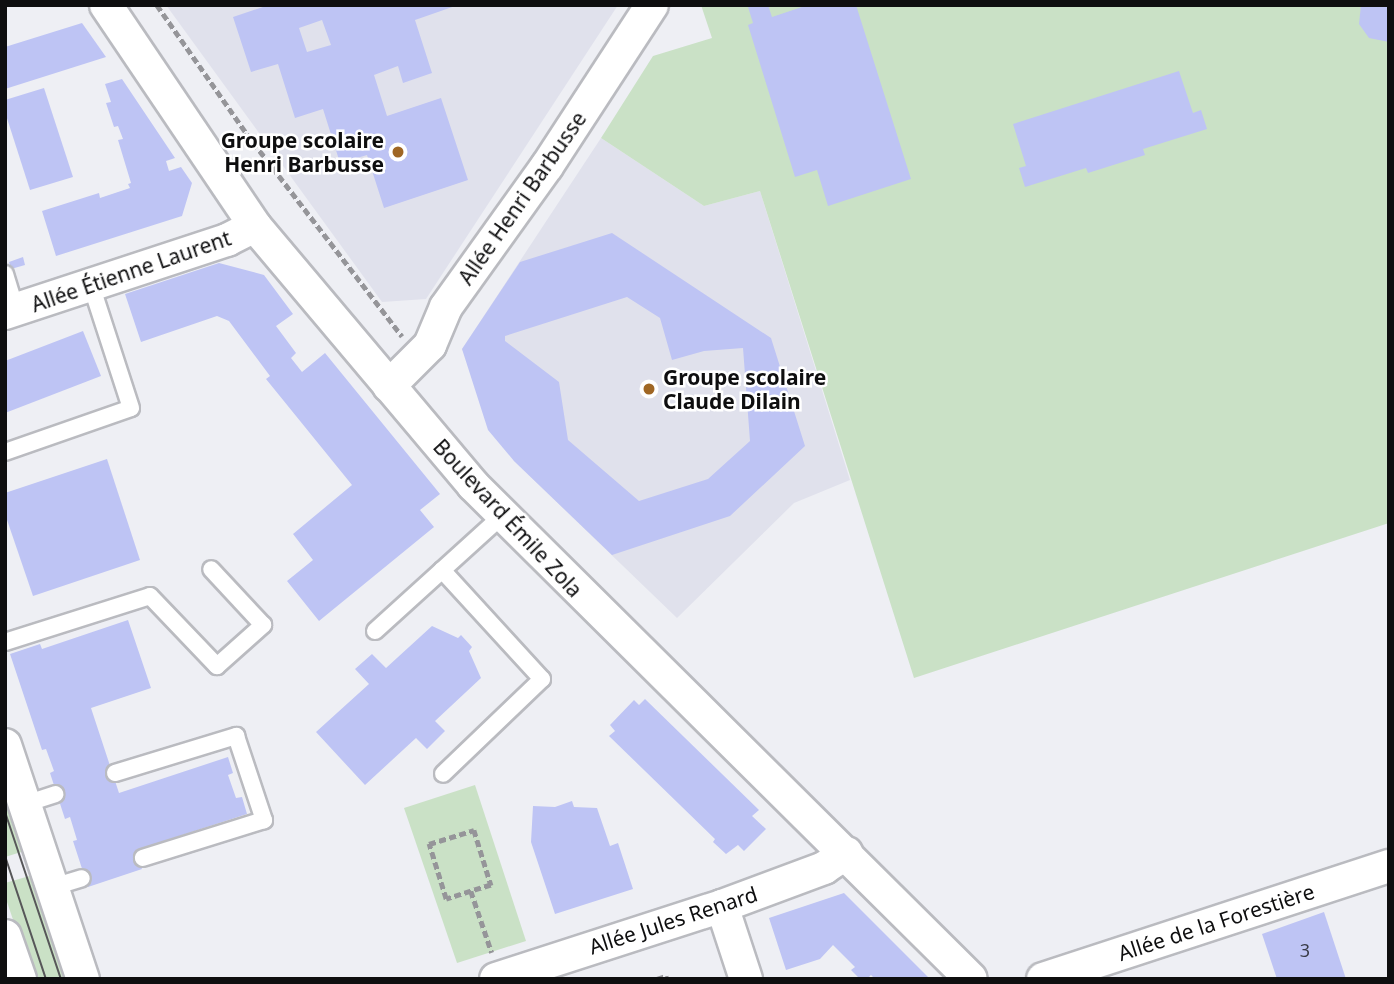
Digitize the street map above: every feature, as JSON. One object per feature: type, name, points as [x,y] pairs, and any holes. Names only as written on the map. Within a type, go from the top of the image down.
[{"type":"street","name":"Boulevard Émile Zola","points":[[106,5],[256,226],[473,485],[620,634],[846,853],[971,979]]},
{"type":"street","name":"Allée Henri Barbusse","points":[[389,386],[430,345],[446,307],[547,166],[652,5]]},
{"type":"street","name":"Allée Étienne Laurent","points":[[11,311],[227,240],[256,226]]},
{"type":"street","points":[[5,745],[83,979]]},
{"type":"street","name":"Allée Jules Renard","points":[[498,978],[722,906],[824,868],[846,853]]},
{"type":"street","name":"Allée de la Forestière","points":[[1043,979],[1389,866]]},
{"type":"street","points":[[722,906],[746,979]]},
{"type":"street","points":[[5,936],[20,979]]},
{"type":"lane","points":[[5,274],[11,311]]},
{"type":"lane","points":[[5,452],[131,408],[91,285]]},
{"type":"lane","points":[[375,631],[503,516]]},
{"type":"lane","points":[[5,642],[150,596],[217,666],[263,625],[211,569]]},
{"type":"lane","points":[[442,570],[542,679],[443,774]]},
{"type":"lane","points":[[115,773],[236,736],[264,820],[143,858]]},
{"type":"lane","points":[[25,804],[55,794]]},
{"type":"lane","points":[[53,887],[82,878]]},
{"type":"path","points":[[157,5],[247,134],[405,340]]},
{"type":"path","points":[[474,830],[491,885],[471,891],[446,899],[429,844],[474,830]]},
{"type":"path","points":[[471,891],[498,978]]},
{"type":"path","points":[[657,979],[666,976],[667,979]]},
{"type":"shaded area","name":"Groupe scolaire Henri Barbusse","points":[[166,5],[618,5],[426,299],[382,302]]},
{"type":"shaded area","name":"Groupe scolaire Claude Dilain","points":[[601,138],[704,206],[760,191],[850,480],[794,503],[677,618],[514,461],[462,349]]},
{"type":"green space","points":[[701,5],[1389,5],[1389,523],[914,678],[760,191],[704,206],[601,138],[653,56],[712,38]]},
{"type":"green space","points":[[5,770],[31,849],[5,857]]},
{"type":"green space","points":[[475,785],[526,941],[457,963],[404,808]]},
{"type":"green space","points":[[40,873],[75,979],[33,979],[5,896],[5,883]]},
{"type":"building","points":[[269,5],[458,5],[415,20],[432,73],[403,83],[398,66],[374,75],[387,116],[441,98],[468,180],[384,208],[367,155],[340,163],[323,109],[295,118],[278,64],[251,72],[233,17]],"holes":[[[322,20],[331,45],[307,52],[299,28]]]},
{"type":"building","points":[[768,5],[772,17],[808,5],[856,5],[911,179],[828,206],[817,170],[795,177],[748,25],[753,23],[748,7]]},
{"type":"building","points":[[1361,5],[1389,5],[1389,42],[1369,38],[1359,24]]},
{"type":"building","points":[[82,23],[106,57],[5,89],[5,47]]},
{"type":"building","points":[[1179,71],[1193,113],[1201,110],[1207,129],[1143,149],[1145,155],[1088,173],[1086,168],[1025,187],[1019,168],[1026,166],[1013,124]]},
{"type":"building","points":[[122,79],[175,158],[166,161],[169,171],[181,167],[192,183],[182,216],[56,256],[42,211],[99,193],[100,198],[130,188],[128,184],[131,183],[118,140],[123,139],[118,126],[114,127],[106,103],[111,102],[105,84]]},
{"type":"building","points":[[44,88],[73,177],[30,190],[5,112],[5,100]]},
{"type":"building","points":[[612,233],[771,338],[805,446],[730,516],[612,555],[514,461],[488,430],[462,349],[520,262]],"holes":[[[627,297],[660,318],[672,360],[704,351],[743,348],[750,441],[708,479],[639,501],[568,440],[559,382],[505,341],[505,336]]]},
{"type":"building","points":[[23,257],[25,265],[11,269],[9,262]]},
{"type":"building","points":[[219,263],[264,275],[293,314],[276,326],[296,353],[291,358],[302,372],[325,353],[440,494],[420,510],[434,527],[319,621],[287,581],[313,560],[293,534],[352,485],[266,379],[270,376],[229,321],[217,316],[141,342],[125,294]]},
{"type":"building","points":[[83,331],[101,376],[5,413],[5,361]]},
{"type":"building","points":[[107,459],[140,560],[33,596],[5,514],[5,493]]},
{"type":"building","points":[[128,620],[151,688],[91,708],[119,793],[228,757],[233,773],[228,775],[236,798],[242,797],[247,814],[136,850],[142,869],[88,887],[73,841],[77,840],[70,817],[65,819],[50,773],[54,771],[46,749],[42,750],[10,654],[40,644],[42,649]]},
{"type":"building","points":[[432,626],[458,638],[461,635],[472,647],[469,651],[481,678],[435,721],[445,731],[427,749],[416,738],[365,785],[316,732],[369,684],[355,669],[372,654],[386,668]]},
{"type":"building","points":[[645,699],[759,810],[752,816],[766,829],[744,851],[738,845],[726,854],[713,842],[715,839],[609,736],[615,731],[610,725],[634,700],[639,705]]},
{"type":"building","points":[[572,801],[574,807],[597,808],[610,846],[618,843],[633,889],[555,914],[531,842],[533,806],[555,807]]},
{"type":"building","points":[[844,893],[930,979],[875,979],[871,975],[867,979],[860,979],[851,970],[855,967],[833,945],[820,959],[786,970],[769,918]]},
{"type":"building","points":[[1324,912],[1346,979],[1277,979],[1262,934]]},
{"type":"tram line","points":[[5,812],[61,979]]},
{"type":"tram line","points":[[5,856],[46,979]]},
{"type":"place","name":"Groupe scolaire Henri Barbusse","points":[[398,152]]},
{"type":"place","name":"Groupe scolaire Claude Dilain","points":[[649,389]]}]
